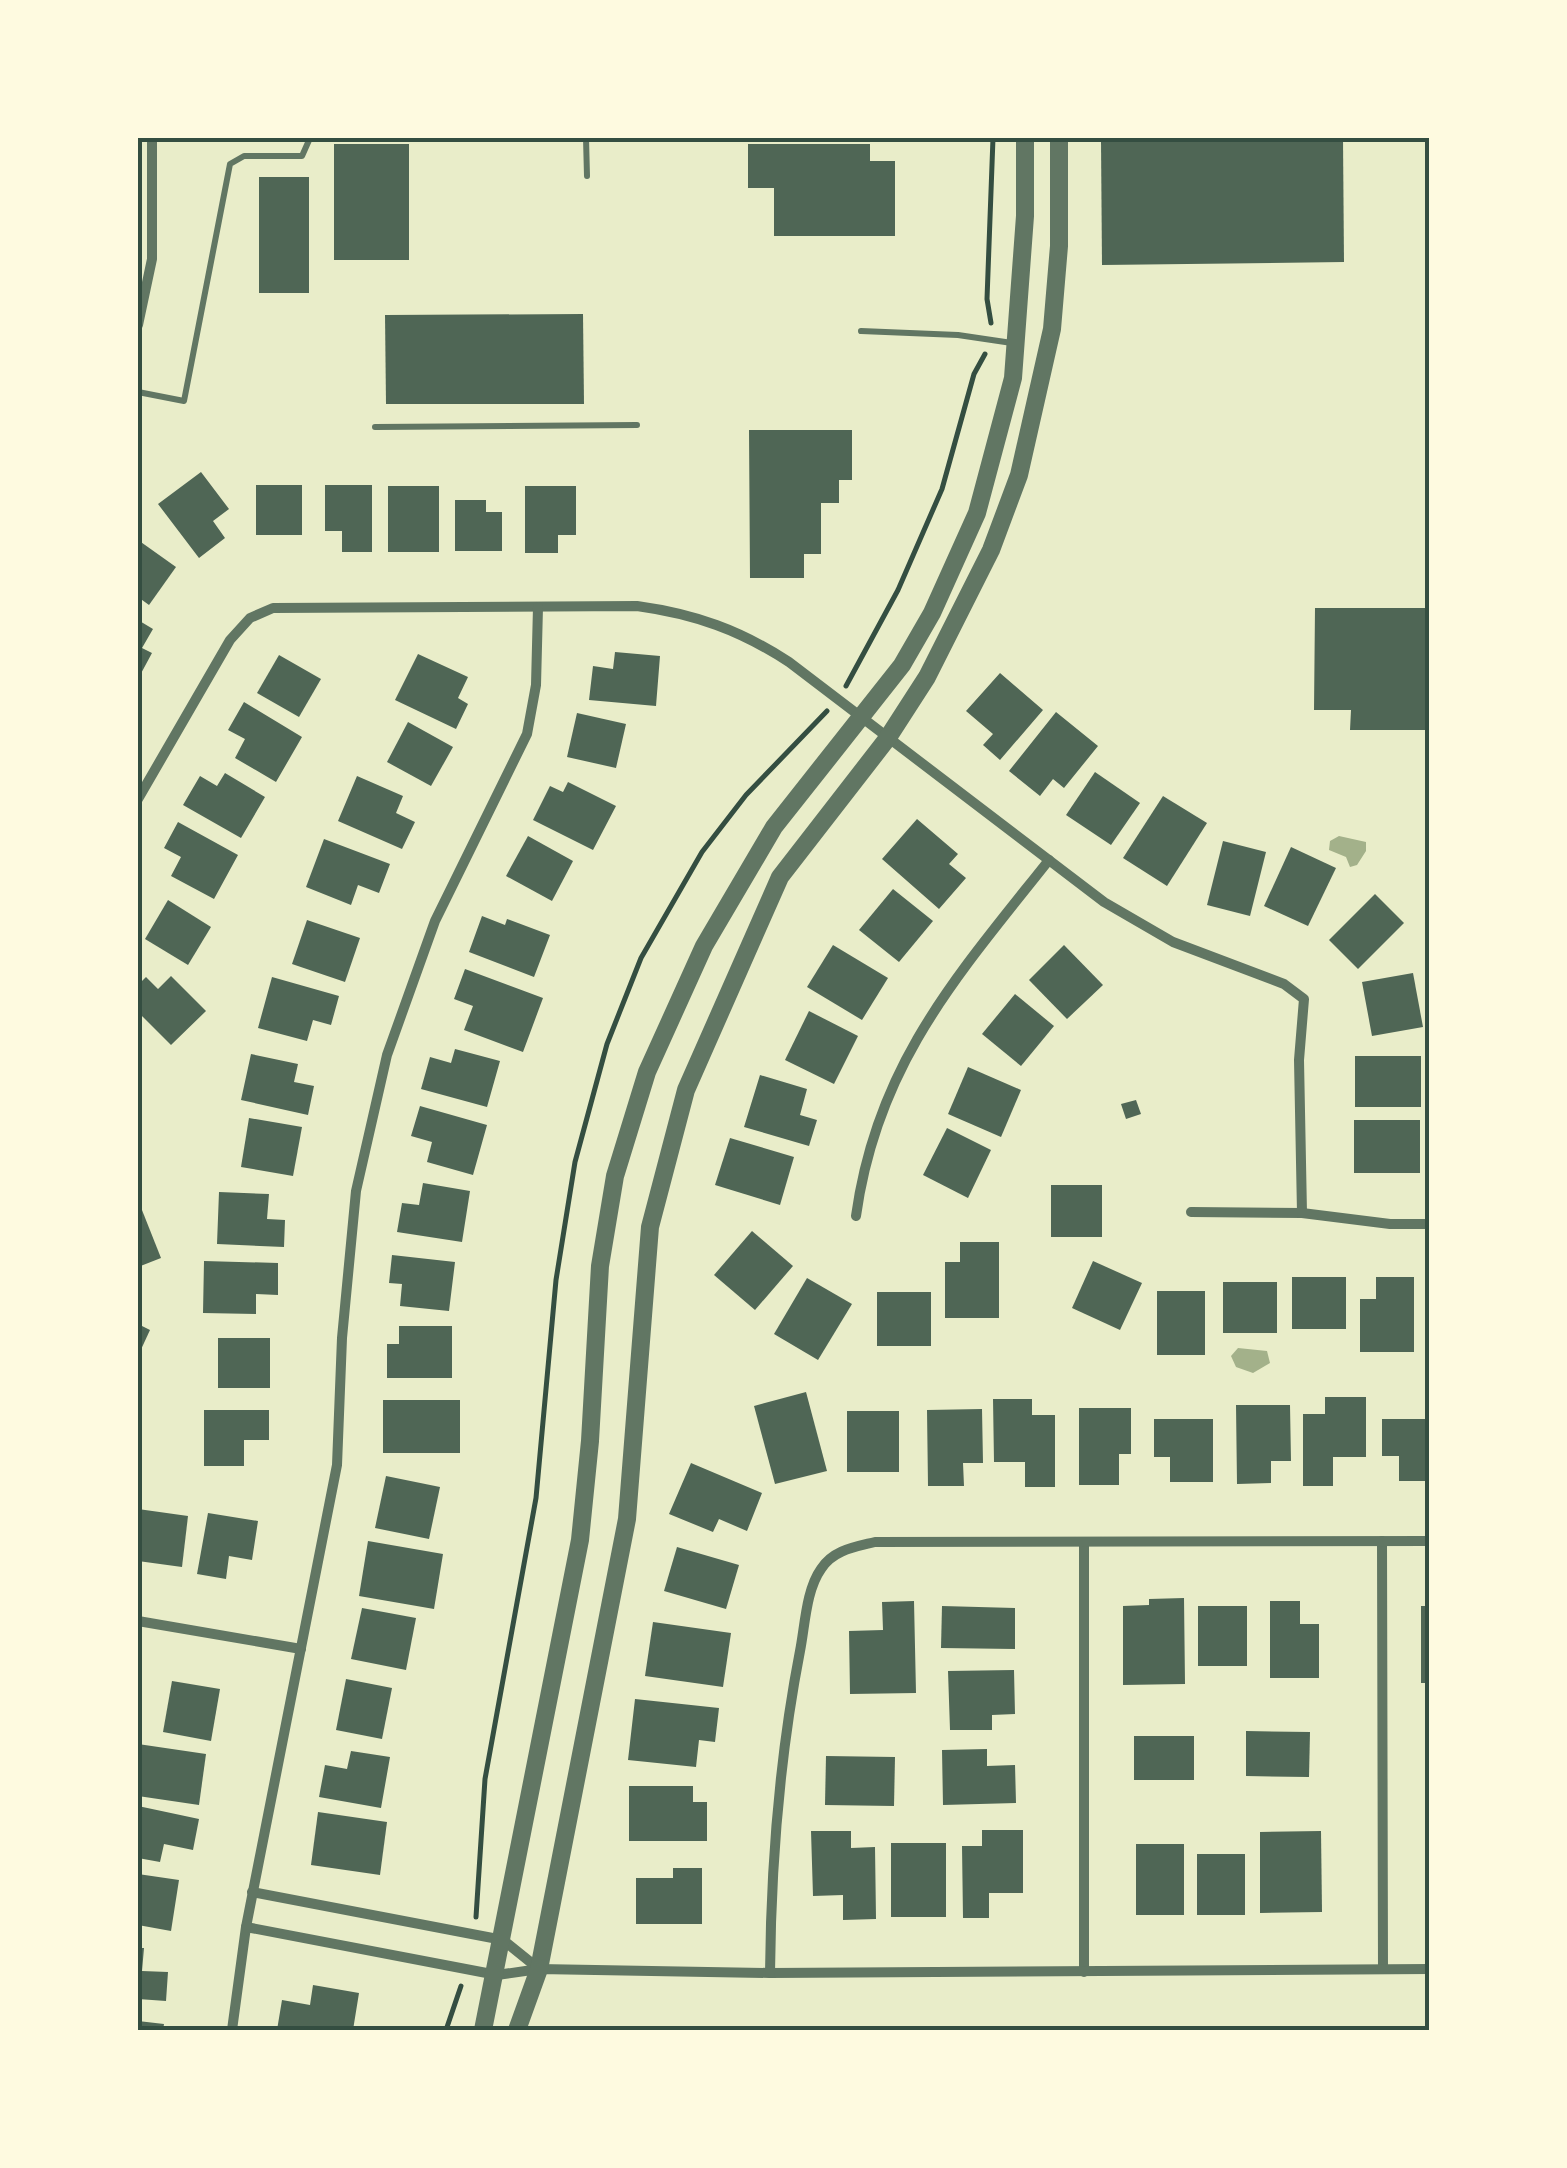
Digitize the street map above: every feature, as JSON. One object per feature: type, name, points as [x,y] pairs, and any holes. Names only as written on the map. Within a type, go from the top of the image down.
[{"type":"street","points":[[138,325],[152,259],[152,138]]},
{"type":"street","points":[[483,2030],[497,1975],[580,1540],[600,1266],[615,1176],[647,1072],[704,946],[774,827],[902,665],[932,613],[977,512],[1004,426],[1013,378],[1024,233],[1026,138]]},
{"type":"street","points":[[517,2030],[539,1969],[627,1519],[650,1227],[686,1090],[780,877],[887,739],[964,609],[1019,475],[1052,328],[1060,246],[1060,138]]},
{"type":"street","points":[[138,800],[230,640],[250,618],[273,608],[638,606],[684,613],[744,632],[1104,902],[1173,942],[1284,984],[1304,998],[1299,1060],[1302,1214]]},
{"type":"street","points":[[232,2030],[252,1892],[336,1465],[342,1338],[356,1191],[382,1074],[434,920],[528,734],[536,684],[538,607]]},
{"type":"street","points":[[856,1216],[864,1162],[880,1110],[906,1056],[957,976],[1049,860]]},
{"type":"street","points":[[1191,1212],[1302,1214],[1430,1224]]},
{"type":"street","points":[[770,1973],[771,1855],[780,1754],[811,1594],[820,1569],[839,1551],[874,1542],[1430,1540]]},
{"type":"street","points":[[1382,1541],[1383,1968]]},
{"type":"street","points":[[1084,1544],[1084,1972]]},
{"type":"street","points":[[138,1620],[301,1649]]},
{"type":"street","points":[[252,1892],[503,1940],[539,1969]]},
{"type":"street","points":[[246,1927],[497,1975],[539,1969],[770,1973],[1430,1969]]},
{"type":"lane","points":[[138,392],[184,401],[230,164],[244,156],[302,156],[310,138]]},
{"type":"lane","points":[[586,138],[586,176]]},
{"type":"lane","points":[[861,331],[958,335],[1013,343]]},
{"type":"lane","points":[[375,428],[638,425]]},
{"type":"path","points":[[992,317],[987,299],[993,138]]},
{"type":"path","points":[[858,669],[858,660],[898,590],[942,489],[974,374],[984,360]]},
{"type":"path","points":[[446,2030],[461,1987]]},
{"type":"shaded area","points":[[1339,836],[1366,842],[1366,851],[1357,865],[1350,867],[1346,857],[1329,850],[1330,841]]},
{"type":"shaded area","points":[[1238,1348],[1267,1351],[1270,1363],[1253,1373],[1236,1367],[1231,1356]]},
{"type":"building","points":[[1343,139],[1344,262],[1102,265],[1101,141]]},
{"type":"building","points":[[334,144],[409,144],[409,260],[334,260]]},
{"type":"building","points":[[748,144],[870,144],[870,161],[895,161],[895,236],[774,236],[774,188],[748,188]]},
{"type":"building","points":[[259,177],[309,177],[309,293],[259,293]]},
{"type":"building","points":[[583,314],[584,404],[386,404],[385,315]]},
{"type":"building","points":[[749,430],[852,430],[852,480],[839,480],[839,503],[821,503],[821,554],[804,554],[804,578],[750,578]]},
{"type":"building","points":[[201,472],[229,509],[213,521],[225,538],[199,558],[158,504]]},
{"type":"building","points":[[256,485],[302,485],[302,535],[256,535]]},
{"type":"building","points":[[325,485],[372,485],[372,552],[342,552],[342,531],[325,531]]},
{"type":"building","points":[[388,486],[439,486],[439,552],[388,552]]},
{"type":"building","points":[[525,486],[576,486],[576,535],[558,535],[558,553],[525,553]]},
{"type":"building","points":[[455,500],[486,500],[486,512],[502,512],[502,551],[455,551]]},
{"type":"building","points":[[138,540],[176,567],[149,605],[138,597]]},
{"type":"building","points":[[1315,608],[1430,608],[1430,730],[1350,730],[1351,710],[1314,710]]},
{"type":"building","points":[[138,620],[153,629],[142,648],[152,653],[138,679]]},
{"type":"building","points":[[615,652],[660,656],[656,706],[589,700],[593,666],[613,669]]},
{"type":"building","points":[[418,654],[468,677],[458,698],[468,704],[456,729],[395,700]]},
{"type":"building","points":[[279,655],[321,679],[299,717],[257,693]]},
{"type":"building","points":[[1000,673],[1043,710],[1000,760],[983,745],[993,734],[966,711]]},
{"type":"building","points":[[244,702],[302,737],[276,782],[235,758],[245,739],[228,730]]},
{"type":"building","points":[[1056,712],[1098,746],[1064,788],[1053,779],[1040,796],[1009,771]]},
{"type":"building","points":[[577,713],[626,724],[616,768],[567,757]]},
{"type":"building","points":[[408,722],[453,747],[431,786],[387,762]]},
{"type":"building","points":[[1095,772],[1140,803],[1111,845],[1066,815]]},
{"type":"building","points":[[225,773],[265,797],[241,838],[183,805],[200,776],[217,786]]},
{"type":"building","points":[[357,776],[403,796],[396,813],[415,822],[402,849],[338,821]]},
{"type":"building","points":[[568,782],[616,806],[593,850],[533,820],[550,786],[563,792]]},
{"type":"building","points":[[1163,796],[1207,823],[1167,886],[1123,858]]},
{"type":"building","points":[[917,819],[958,854],[949,864],[966,878],[939,909],[882,859]]},
{"type":"building","points":[[178,822],[238,855],[214,899],[171,876],[181,857],[164,848]]},
{"type":"building","points":[[528,836],[573,861],[552,901],[506,876]]},
{"type":"building","points":[[324,839],[390,864],[379,893],[358,885],[351,905],[306,887]]},
{"type":"building","points":[[1223,841],[1266,852],[1250,916],[1207,905]]},
{"type":"building","points":[[1291,847],[1336,868],[1308,926],[1264,906]]},
{"type":"building","points":[[893,889],[933,921],[899,962],[859,930]]},
{"type":"building","points":[[1375,894],[1404,923],[1358,969],[1329,940]]},
{"type":"building","points":[[168,900],[211,927],[188,965],[145,939]]},
{"type":"building","points":[[482,916],[505,925],[507,919],[550,935],[534,977],[469,952]]},
{"type":"building","points":[[307,920],[360,938],[345,982],[292,964]]},
{"type":"building","points":[[833,945],[888,978],[862,1020],[807,987]]},
{"type":"building","points":[[1064,945],[1103,985],[1067,1019],[1029,980]]},
{"type":"building","points":[[465,969],[543,998],[523,1052],[464,1030],[473,1006],[454,999]]},
{"type":"building","points":[[1413,973],[1423,1027],[1372,1036],[1362,982]]},
{"type":"building","points":[[171,976],[206,1011],[171,1045],[138,1012],[138,985],[146,977],[158,989]]},
{"type":"building","points":[[272,977],[339,996],[331,1025],[313,1020],[307,1041],[258,1028]]},
{"type":"building","points":[[1015,994],[1054,1026],[1021,1066],[982,1034]]},
{"type":"building","points":[[809,1011],[858,1036],[834,1084],[785,1060]]},
{"type":"building","points":[[455,1049],[500,1061],[487,1107],[421,1089],[430,1057],[451,1063]]},
{"type":"building","points":[[251,1054],[298,1064],[294,1082],[314,1086],[308,1115],[241,1100]]},
{"type":"building","points":[[1355,1056],[1421,1056],[1421,1107],[1355,1107]]},
{"type":"building","points":[[968,1067],[1021,1090],[1001,1137],[948,1114]]},
{"type":"building","points":[[760,1075],[807,1089],[800,1115],[817,1120],[809,1146],[744,1127]]},
{"type":"building","points":[[1136,1100],[1141,1114],[1126,1119],[1121,1104]]},
{"type":"building","points":[[420,1106],[487,1125],[473,1175],[427,1162],[432,1142],[411,1136]]},
{"type":"building","points":[[249,1118],[302,1127],[293,1176],[241,1167]]},
{"type":"building","points":[[1354,1120],[1420,1120],[1420,1173],[1354,1173]]},
{"type":"building","points":[[947,1128],[991,1150],[968,1198],[923,1175]]},
{"type":"building","points":[[730,1138],[794,1157],[780,1205],[715,1185]]},
{"type":"building","points":[[423,1183],[470,1191],[462,1242],[397,1232],[402,1203],[419,1205]]},
{"type":"building","points":[[1051,1185],[1102,1185],[1102,1237],[1051,1237]]},
{"type":"building","points":[[219,1192],[269,1194],[267,1219],[285,1220],[284,1247],[217,1244]]},
{"type":"building","points":[[138,1200],[161,1258],[138,1267]]},
{"type":"building","points":[[752,1231],[793,1266],[755,1310],[714,1275]]},
{"type":"building","points":[[960,1242],[999,1242],[999,1318],[945,1318],[945,1262],[960,1262]]},
{"type":"building","points":[[392,1255],[455,1262],[449,1311],[400,1306],[402,1284],[389,1283]]},
{"type":"building","points":[[204,1261],[278,1263],[278,1295],[256,1294],[256,1314],[203,1313]]},
{"type":"building","points":[[1093,1261],[1142,1283],[1120,1330],[1072,1308]]},
{"type":"building","points":[[1292,1277],[1346,1277],[1346,1329],[1292,1329]]},
{"type":"building","points":[[1376,1277],[1414,1277],[1414,1352],[1360,1352],[1360,1299],[1376,1299]]},
{"type":"building","points":[[807,1278],[852,1304],[818,1360],[774,1334]]},
{"type":"building","points":[[1223,1282],[1277,1282],[1277,1333],[1223,1333]]},
{"type":"building","points":[[1157,1291],[1205,1291],[1205,1355],[1157,1355]]},
{"type":"building","points":[[877,1292],[931,1292],[931,1346],[877,1346]]},
{"type":"building","points":[[138,1324],[150,1330],[138,1356]]},
{"type":"building","points":[[399,1326],[452,1326],[452,1378],[387,1378],[387,1344],[399,1344]]},
{"type":"building","points":[[218,1338],[270,1338],[270,1388],[218,1388]]},
{"type":"building","points":[[806,1392],[827,1471],[775,1484],[754,1406]]},
{"type":"building","points":[[1325,1397],[1366,1397],[1366,1457],[1333,1457],[1333,1486],[1303,1486],[1303,1414],[1325,1414]]},
{"type":"building","points":[[993,1399],[1032,1399],[1032,1415],[1055,1415],[1055,1487],[1025,1487],[1025,1462],[994,1462]]},
{"type":"building","points":[[383,1400],[460,1400],[460,1453],[383,1453]]},
{"type":"building","points":[[1236,1405],[1290,1405],[1291,1461],[1271,1461],[1271,1483],[1237,1484]]},
{"type":"building","points":[[1079,1408],[1131,1408],[1131,1454],[1119,1454],[1119,1485],[1079,1485]]},
{"type":"building","points":[[982,1409],[983,1463],[963,1463],[964,1486],[928,1486],[927,1410]]},
{"type":"building","points":[[204,1410],[269,1410],[269,1440],[244,1440],[244,1466],[204,1466]]},
{"type":"building","points":[[847,1411],[899,1411],[899,1472],[847,1472]]},
{"type":"building","points":[[1154,1419],[1213,1419],[1213,1482],[1170,1482],[1170,1457],[1154,1457]]},
{"type":"building","points":[[1382,1419],[1430,1419],[1430,1481],[1399,1481],[1399,1456],[1382,1456]]},
{"type":"building","points":[[691,1463],[762,1493],[747,1531],[719,1519],[713,1532],[669,1514]]},
{"type":"building","points":[[386,1476],[440,1487],[429,1539],[375,1528]]},
{"type":"building","points":[[138,1509],[188,1516],[182,1567],[138,1561]]},
{"type":"building","points":[[208,1513],[258,1521],[252,1560],[229,1556],[226,1579],[197,1574]]},
{"type":"building","points":[[368,1541],[443,1554],[434,1609],[359,1596]]},
{"type":"building","points":[[677,1547],[739,1565],[726,1609],[664,1591]]},
{"type":"building","points":[[1184,1598],[1185,1684],[1123,1685],[1123,1606],[1149,1605],[1149,1599]]},
{"type":"building","points":[[914,1601],[916,1693],[850,1694],[849,1631],[883,1630],[882,1602]]},
{"type":"building","points":[[1270,1601],[1300,1601],[1300,1624],[1319,1624],[1319,1678],[1270,1678]]},
{"type":"building","points":[[942,1606],[1015,1608],[1015,1649],[941,1648]]},
{"type":"building","points":[[1198,1606],[1247,1606],[1247,1666],[1198,1666]]},
{"type":"building","points":[[1421,1606],[1430,1606],[1430,1683],[1421,1683]]},
{"type":"building","points":[[362,1608],[416,1618],[406,1670],[351,1659]]},
{"type":"building","points":[[653,1622],[731,1633],[723,1687],[645,1676]]},
{"type":"building","points":[[1014,1670],[1015,1714],[992,1715],[992,1730],[950,1730],[948,1671]]},
{"type":"building","points":[[346,1679],[392,1688],[382,1739],[336,1730]]},
{"type":"building","points":[[172,1681],[220,1689],[211,1741],[163,1732]]},
{"type":"building","points":[[635,1699],[719,1708],[715,1742],[699,1740],[696,1767],[628,1760]]},
{"type":"building","points":[[1246,1731],[1310,1732],[1309,1777],[1246,1776]]},
{"type":"building","points":[[1134,1736],[1194,1736],[1194,1780],[1134,1780]]},
{"type":"building","points":[[138,1744],[206,1754],[199,1805],[138,1796]]},
{"type":"building","points":[[987,1749],[987,1766],[1015,1765],[1016,1803],[943,1805],[942,1750]]},
{"type":"building","points":[[351,1751],[390,1757],[381,1808],[319,1797],[325,1765],[347,1769]]},
{"type":"building","points":[[826,1756],[895,1757],[894,1806],[825,1805]]},
{"type":"building","points":[[629,1786],[693,1786],[693,1802],[707,1802],[707,1841],[629,1841]]},
{"type":"building","points":[[138,1806],[199,1819],[193,1850],[164,1844],[160,1862],[138,1858]]},
{"type":"building","points":[[318,1812],[387,1822],[380,1875],[311,1865]]},
{"type":"building","points":[[982,1830],[1023,1830],[1023,1893],[989,1893],[989,1918],[963,1918],[962,1846],[982,1846]]},
{"type":"building","points":[[811,1831],[851,1831],[851,1848],[875,1847],[876,1919],[843,1920],[843,1895],[813,1896]]},
{"type":"building","points":[[1321,1831],[1322,1912],[1260,1913],[1260,1832]]},
{"type":"building","points":[[891,1843],[946,1843],[946,1917],[891,1917]]},
{"type":"building","points":[[1136,1844],[1184,1844],[1184,1915],[1136,1915]]},
{"type":"building","points":[[1197,1854],[1245,1854],[1245,1915],[1197,1915]]},
{"type":"building","points":[[673,1868],[702,1868],[702,1924],[636,1924],[636,1878],[673,1878]]},
{"type":"building","points":[[138,1874],[179,1880],[171,1931],[138,1925]]},
{"type":"building","points":[[138,1948],[144,1948],[142,1971],[168,1972],[166,2001],[138,1999]]},
{"type":"building","points":[[313,1985],[359,1993],[353,2030],[277,2030],[282,2000],[310,2005]]},
{"type":"building","points":[[138,2021],[164,2024],[163,2030],[138,2030]]},
{"type":"building","points":[[1006,2026],[1036,2026],[1036,2030],[1006,2030]]}]
